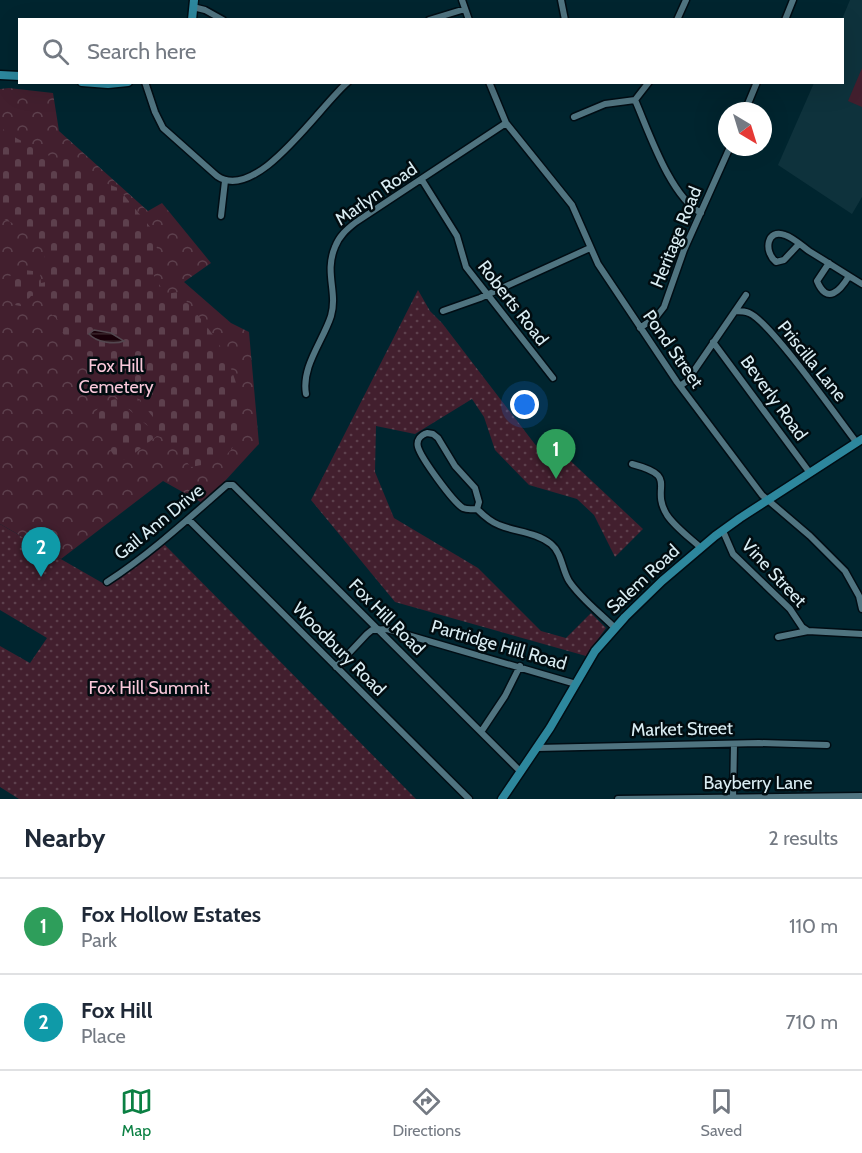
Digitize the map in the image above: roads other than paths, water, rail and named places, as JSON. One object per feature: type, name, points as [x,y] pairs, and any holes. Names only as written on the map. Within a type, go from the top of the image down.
[{"type":"main road","points":[[0,75],[18,76]]},
{"type":"main road","name":"Salem Road","points":[[502,799],[522,772],[595,651],[638,603],[723,531],[860,441]]},
{"type":"street","points":[[462,0],[468,18]]},
{"type":"street","points":[[561,0],[565,18]]},
{"type":"street","points":[[679,18],[686,0]]},
{"type":"street","points":[[786,18],[793,0]]},
{"type":"street","points":[[194,4],[219,18]]},
{"type":"street","points":[[436,18],[465,9]]},
{"type":"street","points":[[146,84],[163,128],[207,169],[225,181],[242,181],[260,171],[303,132],[330,98],[346,84]]},
{"type":"street","name":"Pond Street","points":[[490,84],[506,123],[572,205],[590,248],[607,279],[680,386],[733,459],[767,500],[810,536],[845,571],[859,596],[862,609]]},
{"type":"street","points":[[574,117],[605,104],[635,99],[640,96],[648,84]]},
{"type":"street","points":[[749,102],[756,84]]},
{"type":"street","points":[[635,99],[666,169],[687,203],[701,213]]},
{"type":"street","name":"Marlyn Road","points":[[306,394],[305,377],[332,310],[330,267],[337,242],[342,234],[356,222],[506,123]]},
{"type":"street","name":"Heritage Road","points":[[640,328],[657,316],[664,307],[684,250],[726,156]]},
{"type":"street","name":"Roberts Road","points":[[422,180],[454,231],[466,267],[553,378]]},
{"type":"street","points":[[221,216],[225,181]]},
{"type":"street","points":[[799,244],[784,260],[776,262],[770,257],[767,247],[776,235],[784,234],[862,284]]},
{"type":"street","points":[[444,311],[590,248]]},
{"type":"street","points":[[829,263],[818,280],[825,292],[832,294],[840,291],[849,276]]},
{"type":"street","points":[[680,386],[687,381],[746,296]]},
{"type":"street","name":"Priscilla Lane","points":[[735,311],[748,312],[777,338],[860,441]]},
{"type":"street","name":"Beverly Road","points":[[713,342],[810,473]]},
{"type":"street","points":[[433,434],[438,438],[455,466],[479,495],[477,509],[468,510],[460,507],[437,479],[418,448],[418,440],[422,435],[433,434]]},
{"type":"street","points":[[632,464],[651,469],[658,474],[661,478],[661,494],[668,516],[701,548]]},
{"type":"street","name":"Gail Ann Drive","points":[[107,582],[135,563],[230,484]]},
{"type":"street","name":"Fox Hill Road","points":[[230,484],[522,772]]},
{"type":"street","points":[[477,509],[488,520],[500,526],[533,534],[551,544],[559,555],[568,579],[615,628]]},
{"type":"street","name":"Woodbury Road","points":[[188,519],[469,799]]},
{"type":"street","name":"Vine Street","points":[[723,531],[733,554],[790,609],[802,627],[808,631]]},
{"type":"street","points":[[336,667],[358,642],[372,630],[378,629]]},
{"type":"street","name":"Partridge Hill Road","points":[[378,629],[387,629],[576,684]]},
{"type":"street","points":[[778,638],[808,631],[862,634]]},
{"type":"street","points":[[481,732],[505,696],[520,666]]},
{"type":"street","points":[[733,798],[734,744]]},
{"type":"street","name":"Market Street","points":[[537,748],[597,745],[827,745]]},
{"type":"street","name":"Bayberry Lane","points":[[618,799],[862,796]]},
{"type":"place","name":"Fox Hollow Estates","points":[[556,479]]},
{"type":"place","name":"Fox Hill","points":[[41,577]]},
{"type":"park label","name":"Fox Hill Cemetery","points":[[116,376]]},
{"type":"park label","name":"Fox Hill Summit","points":[[149,688]]}]
